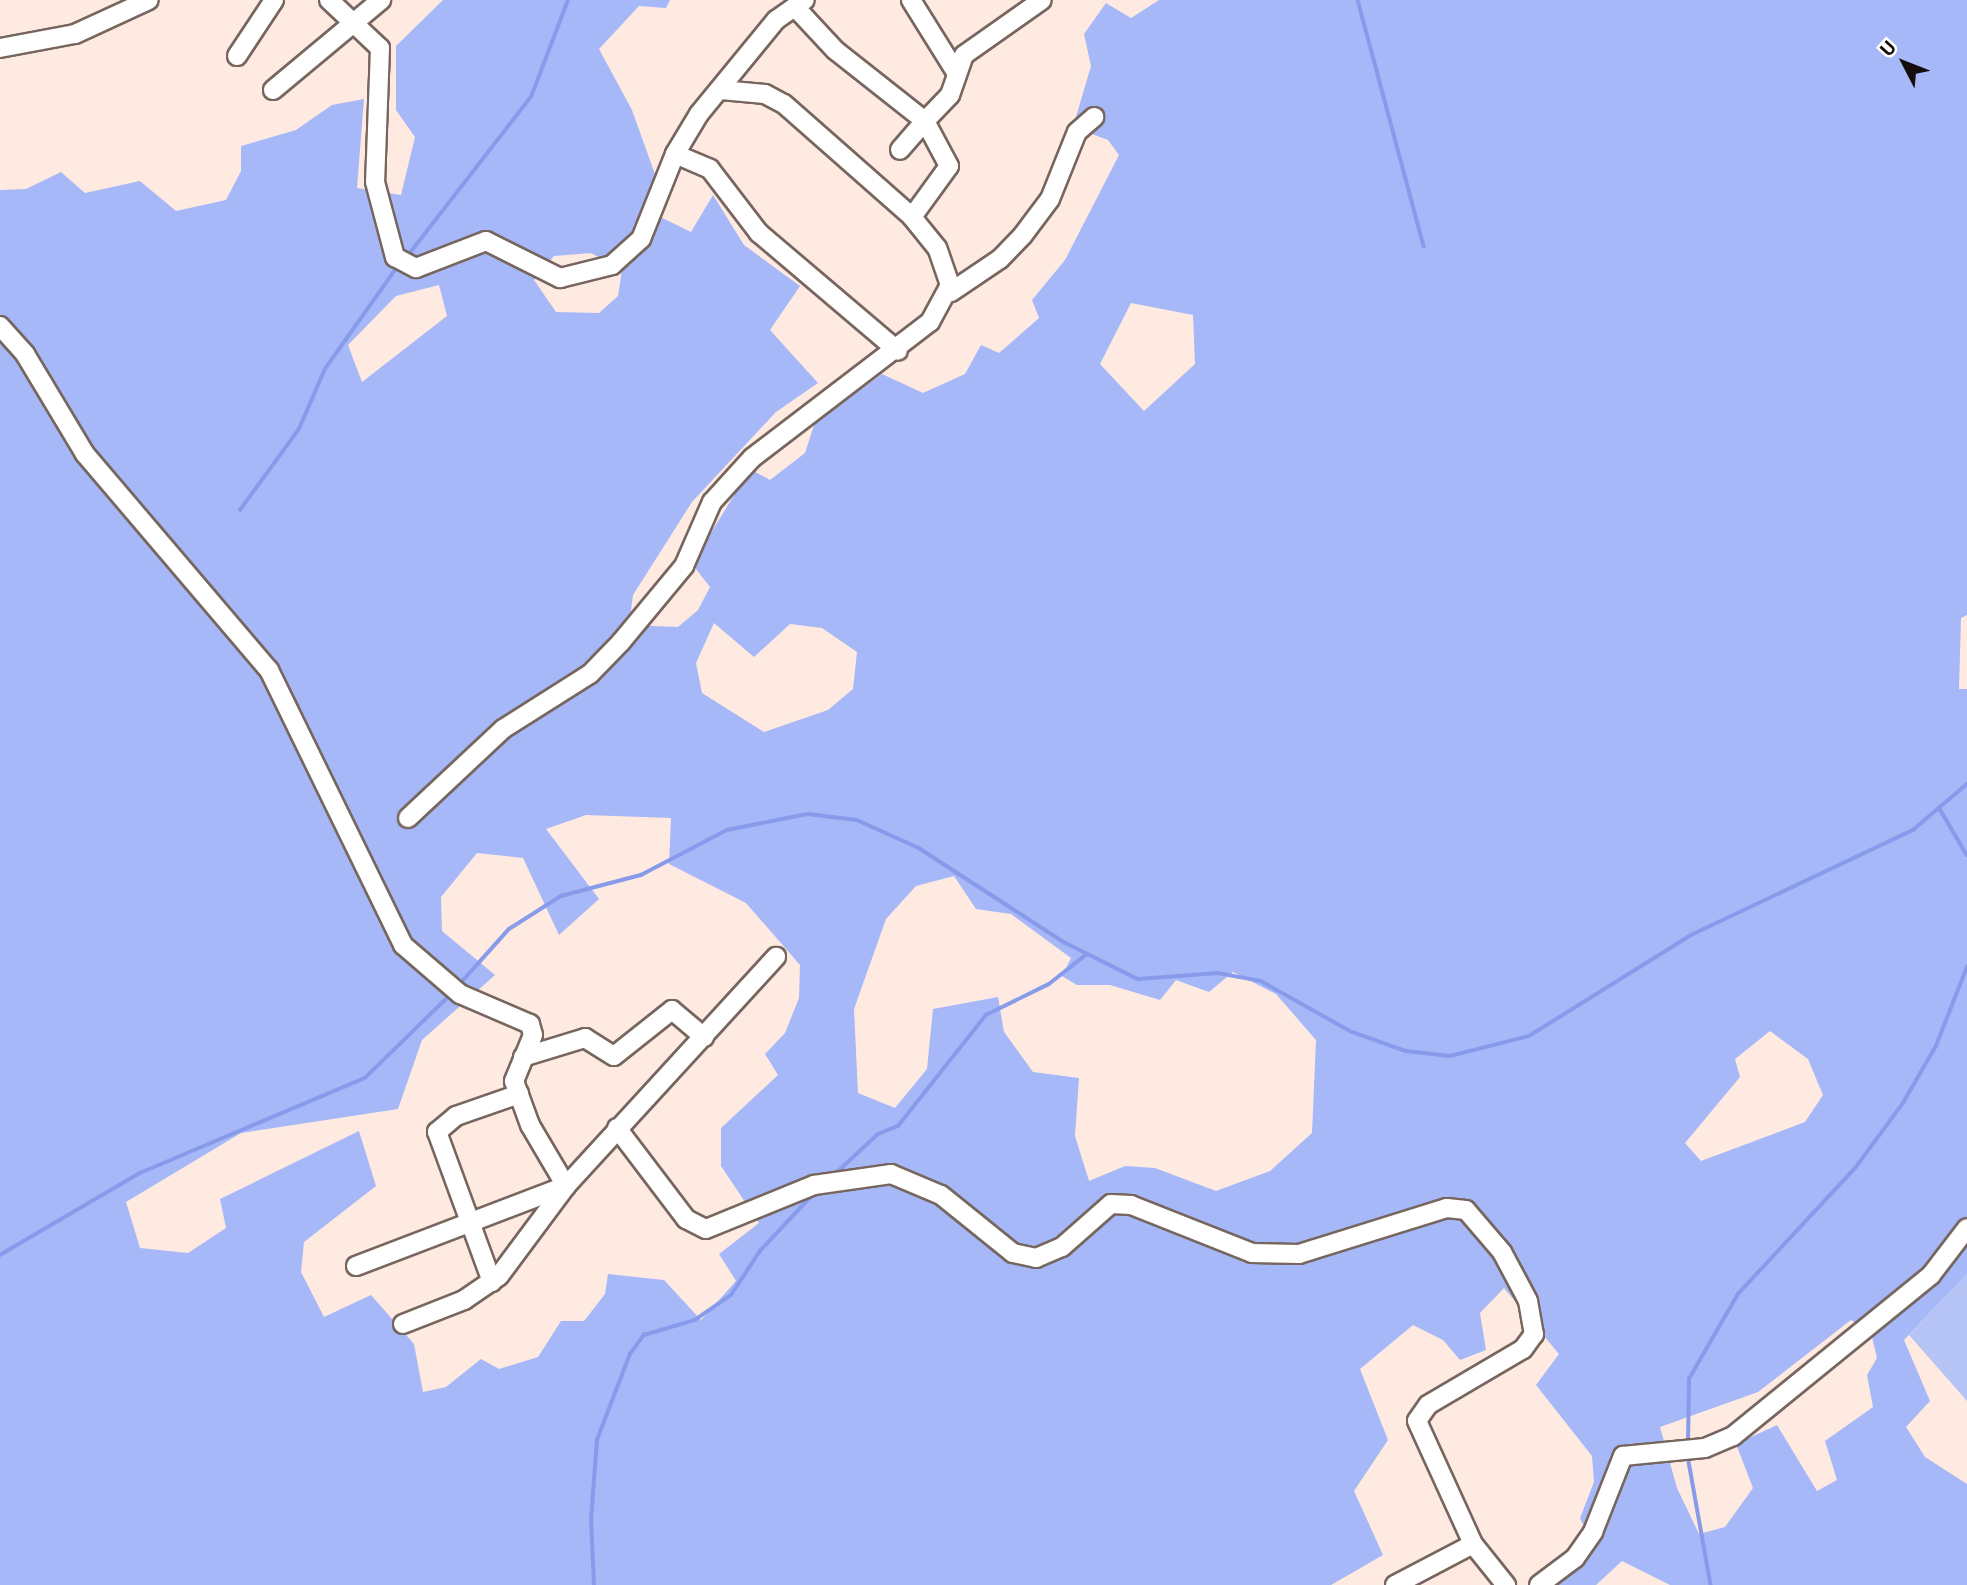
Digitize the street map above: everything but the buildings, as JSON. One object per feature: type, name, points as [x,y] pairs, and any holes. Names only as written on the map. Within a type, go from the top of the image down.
[{"type":"street","points":[[0,48],[75,34],[149,0]]},
{"type":"street","points":[[237,56],[274,0]]},
{"type":"street","points":[[329,0],[380,48],[384,64],[375,182],[400,261],[431,264],[486,241],[560,278],[612,265],[641,239],[675,154],[720,90],[776,20],[800,3],[835,51],[925,121],[949,166],[912,217]]},
{"type":"street","points":[[273,90],[381,0]]},
{"type":"street","points":[[911,0],[957,74]]},
{"type":"street","points":[[900,150],[950,95],[968,50],[1042,0]]},
{"type":"street","points":[[720,90],[765,94],[784,104],[912,217],[937,248],[951,292]]},
{"type":"street","points":[[408,818],[503,729],[590,674],[621,642],[684,566],[712,502],[752,458],[898,351],[951,292],[1023,235],[1050,199],[1077,131],[1094,117]]},
{"type":"street","points":[[675,154],[710,169],[759,233],[898,351]]},
{"type":"street","points":[[0,326],[25,354],[79,447],[269,670],[403,945],[456,991],[526,1018],[533,1035],[513,1074],[519,1094],[566,1186]]},
{"type":"street","points":[[403,1324],[492,1282],[536,1234],[566,1186],[776,957]]},
{"type":"street","points":[[523,1057],[585,1038],[614,1056],[672,1010],[704,1037]]},
{"type":"street","points":[[492,1282],[438,1129],[519,1094]]},
{"type":"street","points":[[617,1128],[696,1227],[814,1185],[891,1174],[917,1182],[1013,1253],[1036,1258],[1062,1247],[1111,1204],[1131,1205],[1251,1253],[1287,1254],[1352,1242],[1447,1208],[1466,1210],[1502,1252],[1528,1301],[1534,1334],[1523,1349],[1417,1416],[1473,1544],[1506,1585]]},
{"type":"street","points":[[356,1266],[566,1186]]},
{"type":"street","points":[[1539,1585],[1575,1558],[1592,1532],[1623,1456],[1664,1455],[1680,1447],[1705,1448],[1732,1436],[1931,1275],[1967,1228]]},
{"type":"street","points":[[1395,1585],[1473,1544]]},
{"type":"shaded area","points":[[443,0],[670,0],[666,8],[639,6],[599,49],[632,110],[657,180],[648,211],[691,232],[713,195],[744,245],[800,286],[770,330],[818,383],[776,412],[692,502],[633,595],[629,625],[678,627],[698,610],[710,587],[692,564],[750,469],[770,480],[805,453],[815,422],[882,374],[923,393],[965,374],[981,345],[999,353],[1039,318],[1032,300],[1065,260],[1119,155],[1108,140],[1073,127],[1091,66],[1084,34],[1106,3],[1131,18],[1159,0],[1967,0],[1967,615],[1961,618],[1959,689],[1967,689],[1967,1274],[1904,1340],[1930,1401],[1906,1427],[1925,1457],[1967,1484],[1967,1585],[1670,1585],[1622,1561],[1596,1585],[1559,1585],[1554,1582],[1593,1545],[1580,1518],[1594,1482],[1592,1456],[1536,1385],[1559,1354],[1504,1288],[1480,1313],[1486,1350],[1460,1360],[1443,1340],[1413,1325],[1360,1369],[1388,1440],[1354,1491],[1383,1555],[1331,1585],[0,1585],[0,190],[26,189],[61,172],[85,193],[140,181],[176,211],[226,200],[241,171],[241,146],[296,130],[332,105],[364,99],[357,188],[401,195],[415,137],[396,110],[396,46]],"holes":[[[591,253],[622,270],[618,296],[599,313],[556,312],[534,280],[554,256]],[[439,285],[447,316],[362,382],[348,345],[396,296]],[[1131,303],[1193,315],[1195,364],[1144,411],[1100,364]],[[714,623],[754,657],[790,624],[822,628],[857,652],[853,689],[828,710],[764,732],[702,693],[696,663]],[[586,815],[671,818],[669,864],[746,903],[800,965],[799,998],[785,1033],[765,1054],[778,1075],[721,1128],[721,1166],[759,1223],[719,1254],[736,1281],[701,1320],[664,1280],[608,1274],[605,1294],[584,1321],[561,1321],[538,1357],[499,1369],[481,1359],[446,1387],[423,1392],[414,1344],[371,1295],[324,1317],[301,1272],[304,1242],[376,1186],[359,1131],[220,1199],[226,1228],[188,1253],[140,1248],[126,1202],[241,1133],[398,1109],[422,1040],[495,975],[442,931],[441,897],[477,853],[523,858],[559,935],[599,899],[546,829]],[[954,876],[976,909],[1011,914],[1071,958],[1062,976],[1077,985],[1110,985],[1160,1000],[1176,980],[1209,992],[1233,972],[1276,994],[1316,1040],[1312,1133],[1270,1171],[1216,1191],[1155,1168],[1125,1166],[1089,1181],[1075,1136],[1079,1078],[1033,1072],[1004,1032],[998,997],[933,1009],[927,1069],[895,1108],[858,1093],[854,1009],[886,919],[916,886]],[[1770,1031],[1808,1059],[1823,1095],[1805,1122],[1701,1161],[1685,1143],[1740,1077],[1735,1059]],[[1851,1320],[1871,1333],[1877,1358],[1867,1375],[1873,1407],[1825,1441],[1837,1480],[1817,1491],[1777,1425],[1736,1444],[1753,1488],[1725,1527],[1699,1534],[1677,1488],[1660,1427],[1758,1392]]]},
{"type":"shaded area","points":[[1967,1274],[1967,1401],[1909,1335]]},
{"type":"waterway","points":[[406,258],[531,97],[568,0]]},
{"type":"waterway","points":[[1358,0],[1424,246]]},
{"type":"waterway","points":[[240,510],[299,429],[325,369],[398,266]]},
{"type":"waterway","points":[[458,986],[509,929],[561,896],[641,875],[727,830],[808,814],[857,820],[919,848],[1064,942],[1138,979],[1218,973],[1261,981],[1352,1032],[1406,1051],[1450,1056],[1529,1036],[1691,935],[1913,830],[1967,784]]},
{"type":"waterway","points":[[1940,809],[1967,855]]},
{"type":"waterway","points":[[834,1175],[878,1134],[898,1126],[986,1015],[1049,984],[1087,954]]},
{"type":"waterway","points":[[1688,1445],[1689,1379],[1738,1294],[1856,1167],[1903,1103],[1936,1046],[1967,967]]},
{"type":"waterway","points":[[0,1255],[140,1173],[365,1078],[450,995]]},
{"type":"waterway","points":[[594,1585],[591,1520],[597,1440],[630,1354],[644,1335],[695,1320],[731,1295],[760,1251],[815,1192]]},
{"type":"waterway","points":[[1688,1456],[1711,1585]]}]
